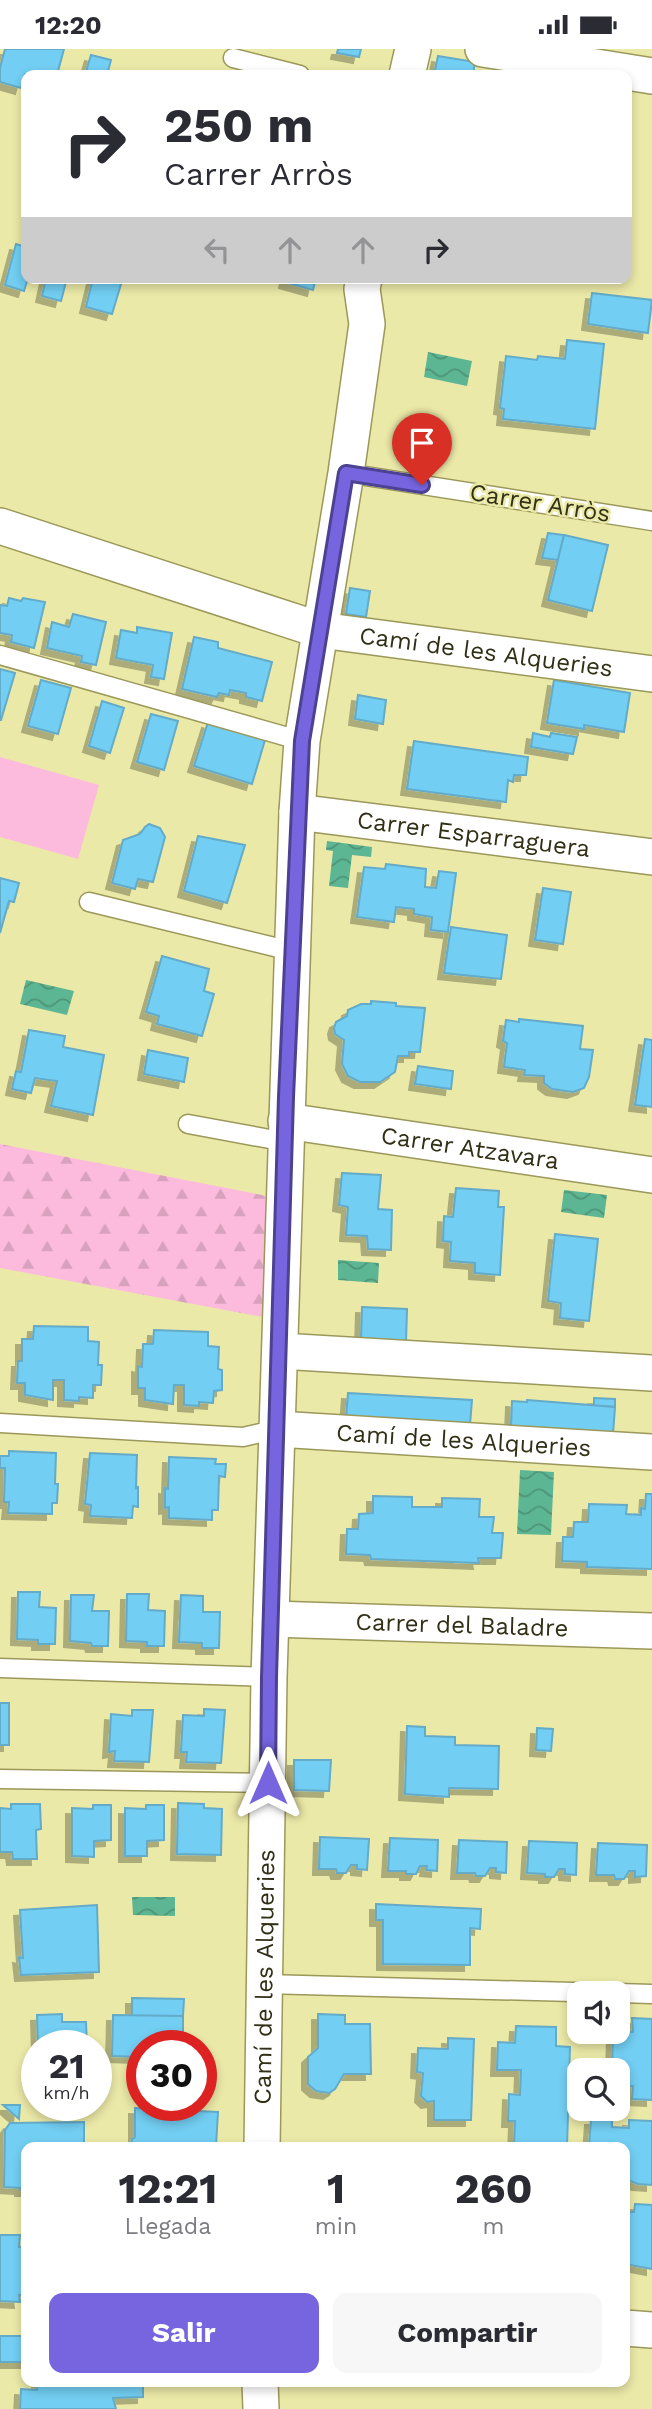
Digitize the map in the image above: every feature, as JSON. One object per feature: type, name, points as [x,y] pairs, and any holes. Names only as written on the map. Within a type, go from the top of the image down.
[{"type":"street","points":[[408,70],[412,49]]},
{"type":"street","points":[[483,49],[614,70]]},
{"type":"street","points":[[632,73],[652,76]]},
{"type":"street","name":"Camí de les Alqueries","points":[[262,2142],[269,1677],[297,812],[302,741],[346,473],[367,324],[363,284]]},
{"type":"street","points":[[0,526],[320,630]]},
{"type":"street","name":"Camí de les Alqueries","points":[[320,630],[652,674]]},
{"type":"street","name":"Carrer Esparraguera","points":[[297,812],[652,857]]},
{"type":"street","name":"Carrer Atzavara","points":[[286,1132],[652,1175]]},
{"type":"street","points":[[281,1351],[652,1373]]},
{"type":"street","name":"Camí de les Alqueries","points":[[277,1429],[652,1453]]},
{"type":"street","name":"Carrer del Baladre","points":[[271,1619],[652,1631]]},
{"type":"street","points":[[630,2328],[652,2330]]},
{"type":"street","points":[[260,2387],[261,2409]]},
{"type":"lane","points":[[233,58],[280,70]]},
{"type":"lane","name":"Carrer Arròs","points":[[346,473],[652,521]]},
{"type":"lane","points":[[0,655],[302,741]]},
{"type":"lane","points":[[89,902],[291,951]]},
{"type":"lane","points":[[188,1123],[286,1132]]},
{"type":"lane","points":[[0,1423],[243,1437],[277,1429]]},
{"type":"lane","points":[[0,1668],[269,1677]]},
{"type":"lane","points":[[0,1779],[268,1783]]},
{"type":"lane","points":[[264,1984],[567,1992]]},
{"type":"lane","points":[[630,1993],[652,1994]]},
{"type":"green space","points":[[0,757],[99,785],[78,859],[0,837]]},
{"type":"green space","points":[[0,1144],[267,1196],[263,1317],[0,1268]]},
{"type":"water","points":[[428,352],[472,361],[467,386],[424,377]]},
{"type":"water","points":[[327,841],[372,847],[371,857],[352,855],[348,888],[329,886],[333,851],[326,850]]},
{"type":"water","points":[[26,980],[74,991],[67,1015],[20,1004]]},
{"type":"water","points":[[564,1190],[607,1195],[604,1218],[561,1212]]},
{"type":"water","points":[[338,1260],[379,1263],[378,1283],[338,1280]]},
{"type":"water","points":[[520,1470],[554,1472],[551,1535],[517,1534]]},
{"type":"water","points":[[132,1897],[175,1897],[175,1916],[133,1915]]},
{"type":"building","points":[[5,49],[64,49],[58,70],[21,70],[21,88],[0,82]]},
{"type":"building","points":[[338,49],[361,49],[359,57],[337,53]]},
{"type":"building","points":[[91,55],[111,60],[108,70],[86,70]]},
{"type":"building","points":[[438,56],[475,62],[474,70],[435,70]]},
{"type":"building","points":[[16,244],[21,246],[21,284],[26,284],[24,291],[5,285]]},
{"type":"building","points":[[45,284],[65,284],[61,301],[42,296]]},
{"type":"building","points":[[92,284],[121,284],[112,314],[86,307]]},
{"type":"building","points":[[292,284],[314,284],[313,290]]},
{"type":"building","points":[[592,293],[652,300],[648,333],[588,324]]},
{"type":"building","points":[[567,340],[604,344],[595,429],[503,419],[504,409],[500,408],[506,356],[537,360],[538,356],[565,359]]},
{"type":"building","points":[[548,533],[564,535],[558,560],[542,558]]},
{"type":"building","points":[[564,535],[608,545],[592,611],[548,600]]},
{"type":"building","points":[[350,588],[370,591],[366,617],[346,614]]},
{"type":"building","points":[[9,598],[45,602],[34,648],[11,642],[12,635],[0,633],[0,605],[7,606]]},
{"type":"building","points":[[73,614],[106,622],[96,665],[81,662],[82,656],[47,648],[52,622],[69,627]]},
{"type":"building","points":[[137,627],[172,633],[164,679],[151,677],[153,665],[116,658],[121,630],[137,633]]},
{"type":"building","points":[[194,637],[218,642],[218,648],[272,662],[262,701],[246,697],[246,693],[230,690],[229,695],[219,693],[217,697],[182,689]]},
{"type":"building","points":[[0,669],[15,673],[1,720],[0,720]]},
{"type":"building","points":[[41,680],[71,688],[58,734],[28,726]]},
{"type":"building","points":[[554,680],[630,693],[624,732],[584,725],[584,729],[547,723]]},
{"type":"building","points":[[358,695],[386,700],[383,724],[355,719]]},
{"type":"building","points":[[102,701],[124,708],[110,753],[89,746]]},
{"type":"building","points":[[151,714],[178,721],[164,770],[137,762]]},
{"type":"building","points":[[208,722],[265,740],[252,784],[194,766]]},
{"type":"building","points":[[533,733],[550,737],[551,733],[577,737],[573,754],[531,747]]},
{"type":"building","points":[[414,741],[528,757],[526,775],[514,775],[513,782],[508,780],[506,802],[407,789]]},
{"type":"building","points":[[149,824],[160,828],[165,837],[153,882],[138,879],[135,889],[112,883],[123,840],[140,834]]},
{"type":"building","points":[[198,836],[245,845],[227,903],[184,891]]},
{"type":"building","points":[[386,864],[426,869],[425,887],[436,888],[439,871],[456,873],[448,932],[431,930],[432,917],[414,914],[414,909],[396,907],[394,922],[357,917],[364,867],[385,869]]},
{"type":"building","points":[[0,878],[19,883],[14,902],[9,901],[0,933]]},
{"type":"building","points":[[543,888],[571,892],[563,944],[535,940]]},
{"type":"building","points":[[451,927],[507,935],[501,979],[444,973]]},
{"type":"building","points":[[162,956],[209,969],[204,991],[214,994],[202,1036],[157,1024],[159,1016],[146,1012]]},
{"type":"building","points":[[371,1001],[425,1008],[420,1052],[398,1056],[395,1072],[380,1082],[360,1082],[348,1076],[342,1064],[344,1040],[335,1034],[334,1028],[336,1022],[347,1016],[348,1010],[361,1004],[371,1004]]},
{"type":"building","points":[[519,1019],[583,1026],[580,1049],[593,1050],[589,1077],[584,1088],[573,1092],[552,1089],[544,1083],[544,1076],[524,1075],[525,1070],[504,1067],[507,1043],[503,1041],[506,1020],[519,1022]]},
{"type":"building","points":[[29,1030],[65,1036],[63,1047],[104,1055],[93,1115],[51,1106],[57,1081],[35,1078],[31,1093],[12,1089],[16,1071],[21,1072]]},
{"type":"building","points":[[645,1039],[652,1040],[652,1107],[635,1105]]},
{"type":"building","points":[[148,1050],[188,1058],[184,1082],[144,1074]]},
{"type":"building","points":[[418,1066],[453,1071],[451,1089],[415,1084]]},
{"type":"building","points":[[342,1173],[381,1175],[378,1209],[392,1210],[391,1250],[368,1249],[367,1236],[346,1235],[348,1207],[339,1205]]},
{"type":"building","points":[[456,1188],[499,1191],[498,1207],[504,1207],[500,1275],[475,1273],[475,1263],[450,1261],[451,1242],[443,1241],[444,1216],[453,1217]]},
{"type":"building","points":[[555,1234],[598,1239],[589,1321],[560,1318],[561,1303],[548,1301]]},
{"type":"building","points":[[362,1307],[407,1309],[406,1342],[361,1340]]},
{"type":"building","points":[[34,1326],[88,1327],[88,1341],[99,1342],[98,1365],[102,1365],[101,1385],[93,1385],[93,1398],[64,1400],[64,1380],[53,1380],[53,1400],[25,1395],[25,1383],[17,1383],[18,1361],[22,1361],[22,1339],[33,1339]]},
{"type":"building","points":[[154,1330],[208,1332],[208,1346],[219,1347],[218,1369],[222,1370],[222,1390],[214,1391],[213,1403],[184,1405],[184,1385],[174,1385],[173,1404],[145,1400],[145,1388],[138,1388],[138,1366],[142,1367],[143,1344],[153,1344]]},
{"type":"building","points":[[348,1393],[472,1400],[470,1425],[346,1418]]},
{"type":"building","points":[[594,1398],[615,1399],[615,1407],[594,1406]]},
{"type":"building","points":[[512,1401],[615,1407],[613,1434],[511,1427]]},
{"type":"building","points":[[9,1451],[56,1453],[57,1503],[52,1503],[52,1514],[8,1513],[9,1502],[4,1502],[5,1468],[0,1468],[0,1456],[9,1456]]},
{"type":"building","points":[[90,1453],[137,1455],[138,1507],[133,1506],[132,1518],[90,1516],[91,1505],[85,1504]]},
{"type":"building","points":[[169,1457],[216,1459],[215,1464],[226,1464],[225,1477],[219,1476],[218,1510],[212,1510],[212,1520],[169,1518],[169,1507],[165,1508],[165,1488],[168,1489]]},
{"type":"building","points":[[646,1494],[652,1494],[652,1569],[587,1567],[587,1562],[562,1561],[563,1537],[573,1537],[574,1522],[588,1522],[589,1504],[627,1505],[626,1514],[641,1515],[641,1508],[645,1509]]},
{"type":"building","points":[[373,1496],[412,1497],[412,1507],[442,1507],[442,1498],[480,1499],[479,1517],[494,1517],[492,1533],[503,1533],[501,1558],[478,1558],[479,1563],[371,1559],[370,1555],[346,1554],[347,1529],[358,1529],[359,1514],[373,1513]]},
{"type":"building","points":[[18,1592],[40,1592],[39,1607],[56,1608],[55,1644],[38,1644],[38,1640],[17,1639]]},
{"type":"building","points":[[127,1594],[149,1594],[148,1610],[165,1611],[164,1646],[147,1646],[147,1642],[126,1641]]},
{"type":"building","points":[[71,1595],[94,1595],[92,1611],[109,1611],[108,1646],[70,1641]]},
{"type":"building","points":[[181,1595],[203,1596],[203,1612],[220,1612],[219,1648],[202,1648],[202,1643],[179,1642]]},
{"type":"building","points":[[0,1703],[9,1703],[9,1745],[0,1745]]},
{"type":"building","points":[[204,1709],[225,1710],[221,1763],[186,1762],[187,1752],[181,1752],[183,1715],[204,1716]]},
{"type":"building","points":[[132,1710],[153,1710],[149,1762],[114,1761],[115,1751],[109,1752],[111,1714],[132,1716]]},
{"type":"building","points":[[407,1726],[425,1727],[425,1736],[455,1737],[455,1745],[499,1746],[498,1789],[449,1788],[449,1797],[405,1794]]},
{"type":"building","points":[[537,1728],[553,1729],[551,1751],[536,1750]]},
{"type":"building","points":[[294,1760],[331,1760],[329,1791],[294,1790]]},
{"type":"building","points":[[178,1803],[204,1804],[204,1808],[222,1809],[221,1855],[177,1854]]},
{"type":"building","points":[[11,1804],[40,1804],[41,1829],[36,1830],[37,1859],[13,1859],[12,1852],[0,1852],[0,1808],[11,1809]]},
{"type":"building","points":[[93,1805],[111,1805],[111,1840],[94,1841],[94,1857],[72,1856],[72,1808],[93,1809]]},
{"type":"building","points":[[146,1805],[164,1805],[164,1840],[147,1841],[147,1856],[125,1856],[125,1808],[146,1809]]},
{"type":"building","points":[[320,1837],[369,1839],[367,1870],[357,1869],[357,1865],[351,1865],[346,1873],[337,1873],[336,1869],[319,1869]]},
{"type":"building","points":[[390,1838],[438,1840],[437,1871],[426,1870],[427,1866],[420,1866],[416,1874],[388,1871]]},
{"type":"building","points":[[459,1840],[507,1842],[506,1873],[490,1868],[485,1876],[457,1873]]},
{"type":"building","points":[[529,1841],[577,1843],[576,1875],[565,1874],[565,1869],[559,1869],[554,1877],[527,1873]]},
{"type":"building","points":[[598,1843],[647,1845],[646,1876],[635,1877],[635,1871],[629,1871],[624,1879],[615,1879],[614,1875],[596,1875]]},
{"type":"building","points":[[376,1904],[481,1909],[480,1929],[470,1928],[470,1965],[383,1964],[383,1920],[376,1920]]},
{"type":"building","points":[[97,1905],[99,1972],[21,1975],[19,1957],[23,1958],[20,1910]]},
{"type":"building","points":[[132,1998],[184,1999],[183,2016],[132,2016]]},
{"type":"building","points":[[62,2014],[62,2022],[86,2022],[86,2030],[37,2030],[37,2015]]},
{"type":"building","points":[[318,2014],[345,2015],[345,2024],[370,2024],[371,2074],[344,2074],[335,2089],[329,2093],[316,2091],[308,2084],[308,2057],[318,2048]]},
{"type":"building","points":[[113,2015],[183,2016],[183,2030],[126,2030],[126,2056],[112,2056]]},
{"type":"building","points":[[632,2018],[652,2019],[652,2100],[632,2099],[630,2058],[612,2058],[613,2044],[630,2044],[630,2032],[633,2032]]},
{"type":"building","points":[[516,2026],[556,2027],[556,2046],[570,2047],[570,2058],[567,2058],[567,2142],[514,2142],[515,2121],[508,2121],[509,2094],[520,2095],[521,2070],[497,2070],[498,2042],[515,2043]]},
{"type":"building","points":[[448,2038],[474,2039],[471,2120],[434,2120],[434,2101],[427,2102],[421,2096],[423,2073],[417,2072],[418,2048],[448,2049]]},
{"type":"building","points":[[3,2105],[20,2105],[19,2119]]},
{"type":"building","points":[[218,2112],[216,2142],[132,2142],[135,2137],[135,2121],[217,2121]]},
{"type":"building","points":[[630,2120],[652,2121],[652,2185],[630,2181],[630,2142],[589,2142],[591,2121],[612,2121],[612,2127],[629,2128]]},
{"type":"building","points":[[84,2122],[84,2142],[21,2142],[21,2188],[4,2187],[5,2130],[10,2123]]},
{"type":"building","points":[[635,2204],[652,2205],[652,2269],[630,2265],[630,2212],[634,2212]]},
{"type":"building","points":[[0,2235],[20,2235],[20,2302],[0,2301]]},
{"type":"building","points":[[0,2336],[21,2336],[21,2362],[0,2362]]},
{"type":"building","points":[[37,2387],[143,2387],[143,2397],[113,2398],[116,2409],[20,2409],[21,2389],[37,2390]]},
{"type":"route","points":[[268,1783],[286,1097],[302,741],[346,473],[422,485]]}]
